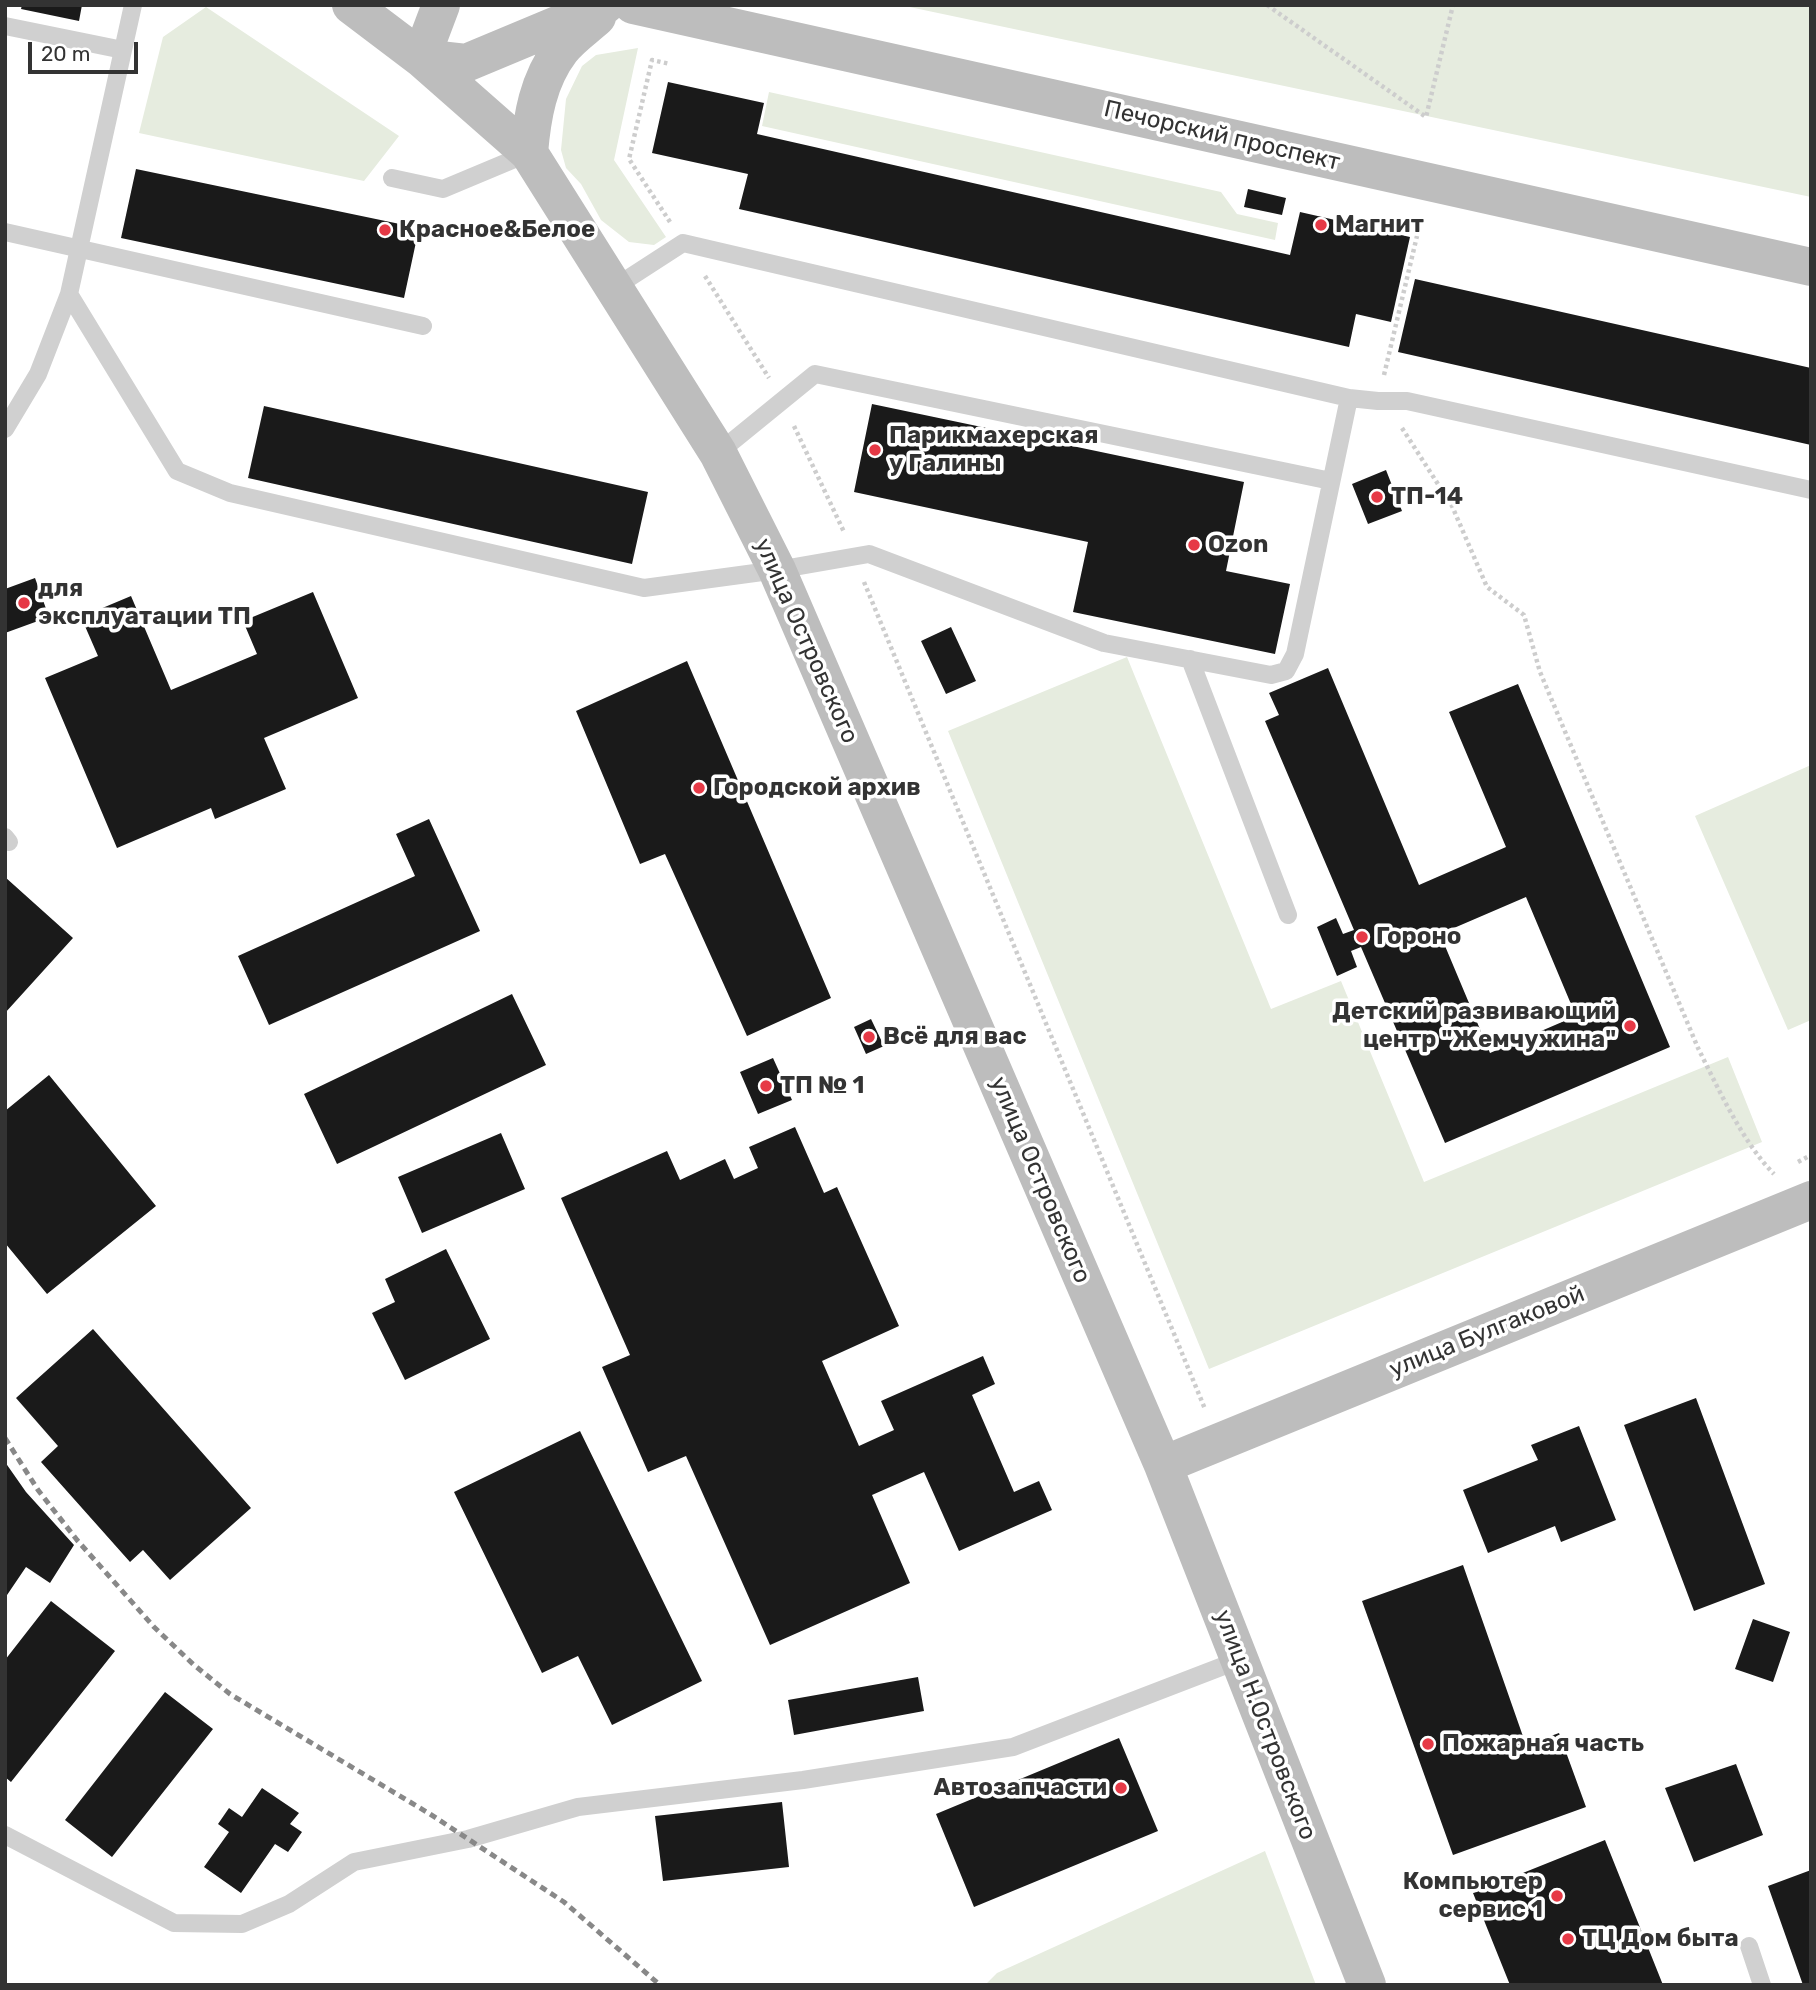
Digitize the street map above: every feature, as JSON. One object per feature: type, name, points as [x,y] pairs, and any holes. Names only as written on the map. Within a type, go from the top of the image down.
[{"type":"main road","name":"улица Островского","points":[[351,5],[421,58],[529,153],[718,453],[777,570],[1163,1465]]},
{"type":"main road","points":[[439,6],[421,58],[466,63],[607,5]]},
{"type":"main road","points":[[529,153],[533,111],[546,78],[561,50],[607,5]]},
{"type":"main road","name":"Печорский проспект","points":[[633,5],[1811,267]]},
{"type":"main road","points":[[439,6],[486,74],[529,153]]},
{"type":"main road","name":"улица Булгаковой","points":[[1163,1465],[1811,1200]]},
{"type":"main road","name":"улица Н.Островского","points":[[1163,1465],[1367,1985]]},
{"type":"lane","points":[[5,429],[38,374],[69,294],[133,5]]},
{"type":"lane","points":[[5,26],[123,50]]},
{"type":"lane","points":[[392,178],[443,189],[529,153]]},
{"type":"lane","points":[[5,232],[423,326]]},
{"type":"lane","points":[[615,287],[683,243],[1349,398],[1407,401],[1811,490]]},
{"type":"lane","points":[[69,294],[177,471],[230,493],[644,588],[869,554],[1104,643],[1271,675],[1286,671],[1295,654],[1349,398]]},
{"type":"lane","points":[[718,453],[815,374],[1331,481]]},
{"type":"lane","points":[[1190,659],[1288,915]]},
{"type":"lane","points":[[5,1835],[174,1923],[242,1924],[289,1904],[354,1863],[468,1839],[578,1807],[803,1780],[1013,1747],[1239,1660]]},
{"type":"lane","points":[[1749,1945],[1762,1985]]},
{"type":"path","points":[[1267,5],[1426,117],[1453,5]]},
{"type":"path","points":[[670,64],[652,60],[629,159],[759,359],[836,514],[1205,1409],[1217,1404]]},
{"type":"path","points":[[1383,401],[1420,454],[1451,506],[1487,587],[1524,615],[1540,672],[1698,1048],[1762,1163],[1774,1174],[1762,1179]]},
{"type":"path","points":[[1786,1168],[1811,1155]]},
{"type":"shaded area","points":[[900,5],[1811,5],[1811,197]]},
{"type":"shaded area","points":[[206,7],[399,136],[364,181],[139,133],[163,37]]},
{"type":"shaded area","points":[[638,48],[614,160],[666,237],[654,245],[629,242],[601,220],[581,184],[566,168],[561,150],[566,99],[582,66],[596,55]]},
{"type":"shaded area","points":[[769,92],[1221,192],[1237,214],[1278,223],[1275,240],[762,126]]},
{"type":"shaded area","points":[[1127,657],[1271,1009],[1341,981],[1424,1182],[1728,1057],[1762,1142],[1209,1369],[948,731]]},
{"type":"shaded area","points":[[1811,765],[1811,1020],[1788,1030],[1695,816]]},
{"type":"shaded area","points":[[1265,1851],[1316,1985],[985,1985],[997,1973]]},
{"type":"building","points":[[22,5],[82,5],[79,21],[21,9]]},
{"type":"building","points":[[668,82],[764,103],[757,134],[1290,255],[1300,212],[1410,237],[1391,322],[1356,314],[1349,347],[739,209],[748,174],[652,153]]},
{"type":"building","points":[[136,169],[419,228],[404,298],[121,238]]},
{"type":"building","points":[[1248,189],[1286,198],[1282,215],[1244,207]]},
{"type":"building","points":[[1415,279],[1811,368],[1811,445],[1398,352]]},
{"type":"building","points":[[872,404],[1244,482],[1226,571],[1290,584],[1275,654],[1073,612],[1088,542],[854,492]]},
{"type":"building","points":[[264,406],[648,492],[632,564],[248,478]]},
{"type":"building","name":"ТП-14","points":[[1386,470],[1402,511],[1368,524],[1352,484]]},
{"type":"building","name":"для эксплуатации ТП","points":[[35,578],[49,617],[5,633],[5,589]]},
{"type":"building","points":[[313,592],[358,698],[264,738],[286,789],[215,819],[211,808],[117,848],[45,678],[98,656],[81,617],[131,596],[171,690],[257,654],[243,621]]},
{"type":"building","points":[[951,627],[976,681],[946,694],[921,641]]},
{"type":"building","points":[[687,661],[831,998],[747,1036],[665,854],[640,864],[576,711]]},
{"type":"building","points":[[1328,668],[1419,885],[1506,847],[1449,712],[1518,684],[1670,1047],[1445,1143],[1361,947],[1351,951],[1357,967],[1337,976],[1317,927],[1336,918],[1343,934],[1354,930],[1265,721],[1279,715],[1269,693]],"holes":[[[1526,897],[1576,1016],[1490,1053],[1440,934]]]},
{"type":"building","points":[[429,819],[480,931],[269,1025],[238,956],[415,876],[396,834]]},
{"type":"building","points":[[5,877],[73,938],[5,1013]]},
{"type":"building","points":[[512,994],[546,1065],[337,1164],[304,1094]]},
{"type":"building","name":"Всё для вас","points":[[871,1019],[884,1046],[866,1054],[854,1027]]},
{"type":"building","name":"ТП № 1","points":[[773,1058],[792,1100],[758,1114],[740,1072]]},
{"type":"building","points":[[49,1075],[156,1206],[47,1294],[5,1243],[5,1111]]},
{"type":"building","points":[[795,1127],[824,1193],[837,1187],[899,1326],[822,1361],[859,1446],[894,1430],[881,1401],[983,1356],[995,1384],[972,1395],[1014,1492],[1039,1481],[1052,1510],[959,1551],[924,1472],[872,1495],[910,1583],[770,1645],[686,1456],[648,1472],[602,1367],[630,1355],[561,1198],[667,1151],[680,1180],[725,1159],[734,1179],[758,1168],[749,1147]]},
{"type":"building","points":[[501,1133],[525,1189],[422,1233],[398,1177]]},
{"type":"building","points":[[446,1249],[490,1339],[405,1380],[372,1313],[395,1302],[385,1279]]},
{"type":"building","points":[[93,1329],[251,1508],[170,1580],[143,1550],[130,1562],[41,1462],[58,1446],[16,1398]]},
{"type":"building","points":[[1696,1398],[1765,1584],[1694,1611],[1624,1425]]},
{"type":"building","points":[[1579,1426],[1616,1520],[1561,1542],[1555,1526],[1488,1553],[1463,1490],[1538,1460],[1531,1445]]},
{"type":"building","points":[[580,1431],[702,1681],[612,1725],[578,1656],[542,1673],[454,1492]]},
{"type":"building","points":[[5,1462],[26,1492],[74,1545],[50,1583],[26,1567],[5,1598]]},
{"type":"building","points":[[1463,1565],[1526,1745],[1559,1733],[1586,1807],[1453,1855],[1362,1601]]},
{"type":"building","points":[[51,1601],[115,1651],[11,1782],[5,1777],[5,1660]]},
{"type":"building","points":[[1753,1619],[1790,1632],[1773,1682],[1735,1669]]},
{"type":"building","points":[[918,1677],[924,1711],[794,1735],[788,1700]]},
{"type":"building","points":[[165,1692],[213,1729],[112,1857],[65,1820]]},
{"type":"building","points":[[1119,1738],[1158,1831],[974,1907],[936,1814]]},
{"type":"building","points":[[1736,1764],[1763,1835],[1694,1862],[1665,1788]]},
{"type":"building","points":[[262,1788],[299,1813],[290,1824],[302,1832],[288,1852],[275,1844],[241,1893],[204,1867],[229,1832],[218,1824],[229,1808],[242,1817]]},
{"type":"building","points":[[782,1802],[789,1867],[663,1881],[655,1816]]},
{"type":"building","name":"ТЦ Дом быта","points":[[1605,1840],[1663,1985],[1510,1985],[1473,1893]]},
{"type":"building","points":[[1811,1870],[1811,1985],[1803,1985],[1768,1886]]},
{"type":"railway","points":[[5,1438],[38,1490],[77,1540],[154,1627],[194,1665],[230,1694],[430,1814],[564,1902],[660,1985]]},
{"type":"place","name":"Магнит","points":[[1321,225]]},
{"type":"place","name":"Красное&Белое","points":[[385,230]]},
{"type":"place","name":"Парикмахерская у Галины","points":[[875,450]]},
{"type":"place","name":"ТП-14","points":[[1377,497]]},
{"type":"place","name":"Ozon","points":[[1194,545]]},
{"type":"place","name":"для эксплуатации ТП","points":[[24,603]]},
{"type":"place","name":"Городской архив","points":[[699,788]]},
{"type":"place","name":"Гороно","points":[[1362,937]]},
{"type":"place","name":"Детский развивающий центр \"Жемчужина\"","points":[[1630,1026]]},
{"type":"place","name":"Всё для вас","points":[[869,1037]]},
{"type":"place","name":"ТП № 1","points":[[766,1086]]},
{"type":"place","name":"Пожарная часть","points":[[1428,1744]]},
{"type":"place","name":"Автозапчасти","points":[[1121,1788]]},
{"type":"place","name":"Компьютер сервис 1","points":[[1557,1896]]},
{"type":"place","name":"ТЦ Дом быта","points":[[1568,1939]]}]
